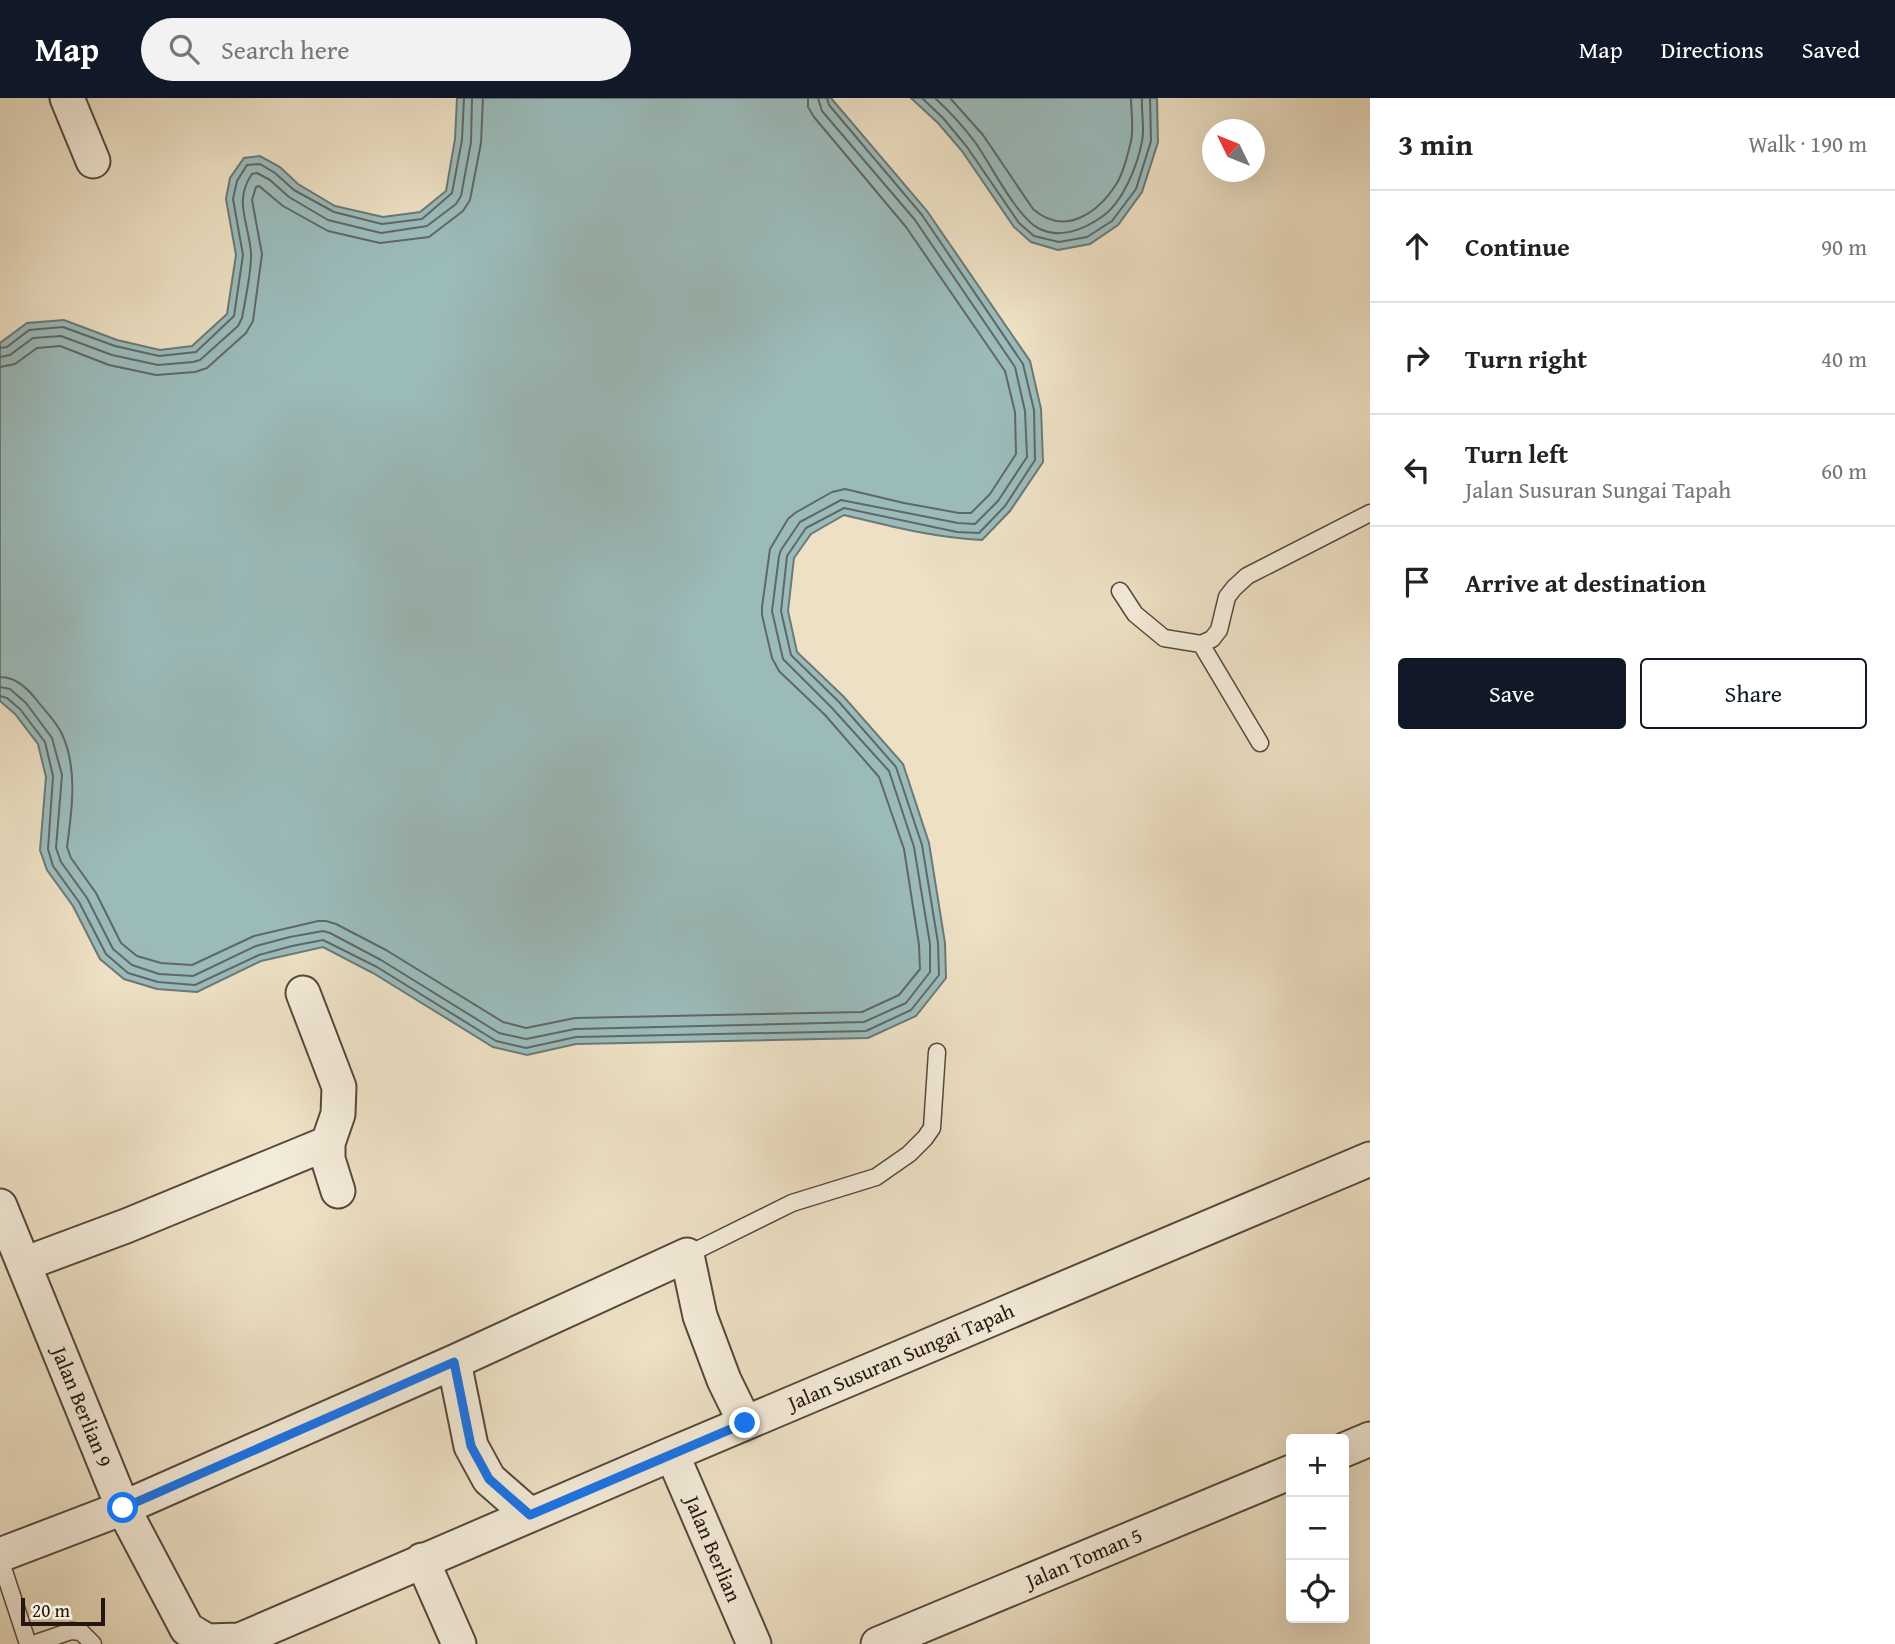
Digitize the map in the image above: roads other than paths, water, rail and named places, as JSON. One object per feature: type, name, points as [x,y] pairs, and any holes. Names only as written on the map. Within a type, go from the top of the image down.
[{"type":"street","points":[[67,98],[93,161]]},
{"type":"street","points":[[303,993],[339,1087],[338,1114],[328,1143],[328,1159],[338,1191]]},
{"type":"street","points":[[24,1264],[127,1226],[328,1143]]},
{"type":"street","name":"Jalan Susuran Sungai Tapah","points":[[240,1640],[422,1560],[1370,1159]]},
{"type":"street","name":"Jalan Berlian 9","points":[[0,1206],[123,1508],[187,1629],[207,1641],[240,1640]]},
{"type":"street","points":[[0,1557],[123,1508],[454,1362],[687,1255],[700,1316],[724,1380],[745,1423]]},
{"type":"street","points":[[454,1362],[471,1446],[489,1479],[530,1515]]},
{"type":"street","points":[[1349,1448],[1370,1439]]},
{"type":"street","name":"Jalan Berlian","points":[[672,1454],[754,1644]]},
{"type":"street","name":"Jalan Toman 5","points":[[878,1644],[1286,1474]]},
{"type":"street","points":[[422,1560],[458,1644]]},
{"type":"lane","points":[[1120,591],[1135,614],[1164,638],[1201,643],[1212,639],[1219,630],[1227,597],[1247,576],[1370,513]]},
{"type":"lane","points":[[1201,643],[1260,743]]},
{"type":"lane","points":[[687,1255],[792,1203],[876,1177],[909,1154],[932,1128],[937,1052]]},
{"type":"lane","points":[[0,1557],[31,1644],[71,1631],[81,1632],[93,1644]]},
{"type":"water","points":[[457,98],[831,98],[927,211],[1030,361],[1041,409],[1043,462],[1010,511],[982,540],[930,534],[844,515],[811,534],[794,558],[788,611],[797,652],[844,697],[903,764],[929,843],[945,943],[946,978],[916,1016],[868,1038],[576,1044],[527,1055],[493,1047],[373,973],[323,947],[261,961],[197,992],[157,989],[124,979],[100,959],[73,906],[47,870],[40,850],[46,777],[38,744],[15,714],[0,701],[0,343],[27,323],[64,320],[117,340],[160,350],[192,346],[227,314],[236,255],[226,199],[230,178],[244,158],[260,156],[280,167],[298,184],[335,206],[383,217],[420,212],[446,191],[455,139]]},
{"type":"water","points":[[911,98],[1157,98],[1158,142],[1142,192],[1118,225],[1090,244],[1058,250],[1031,242],[1014,227],[962,151],[938,123]]}]
